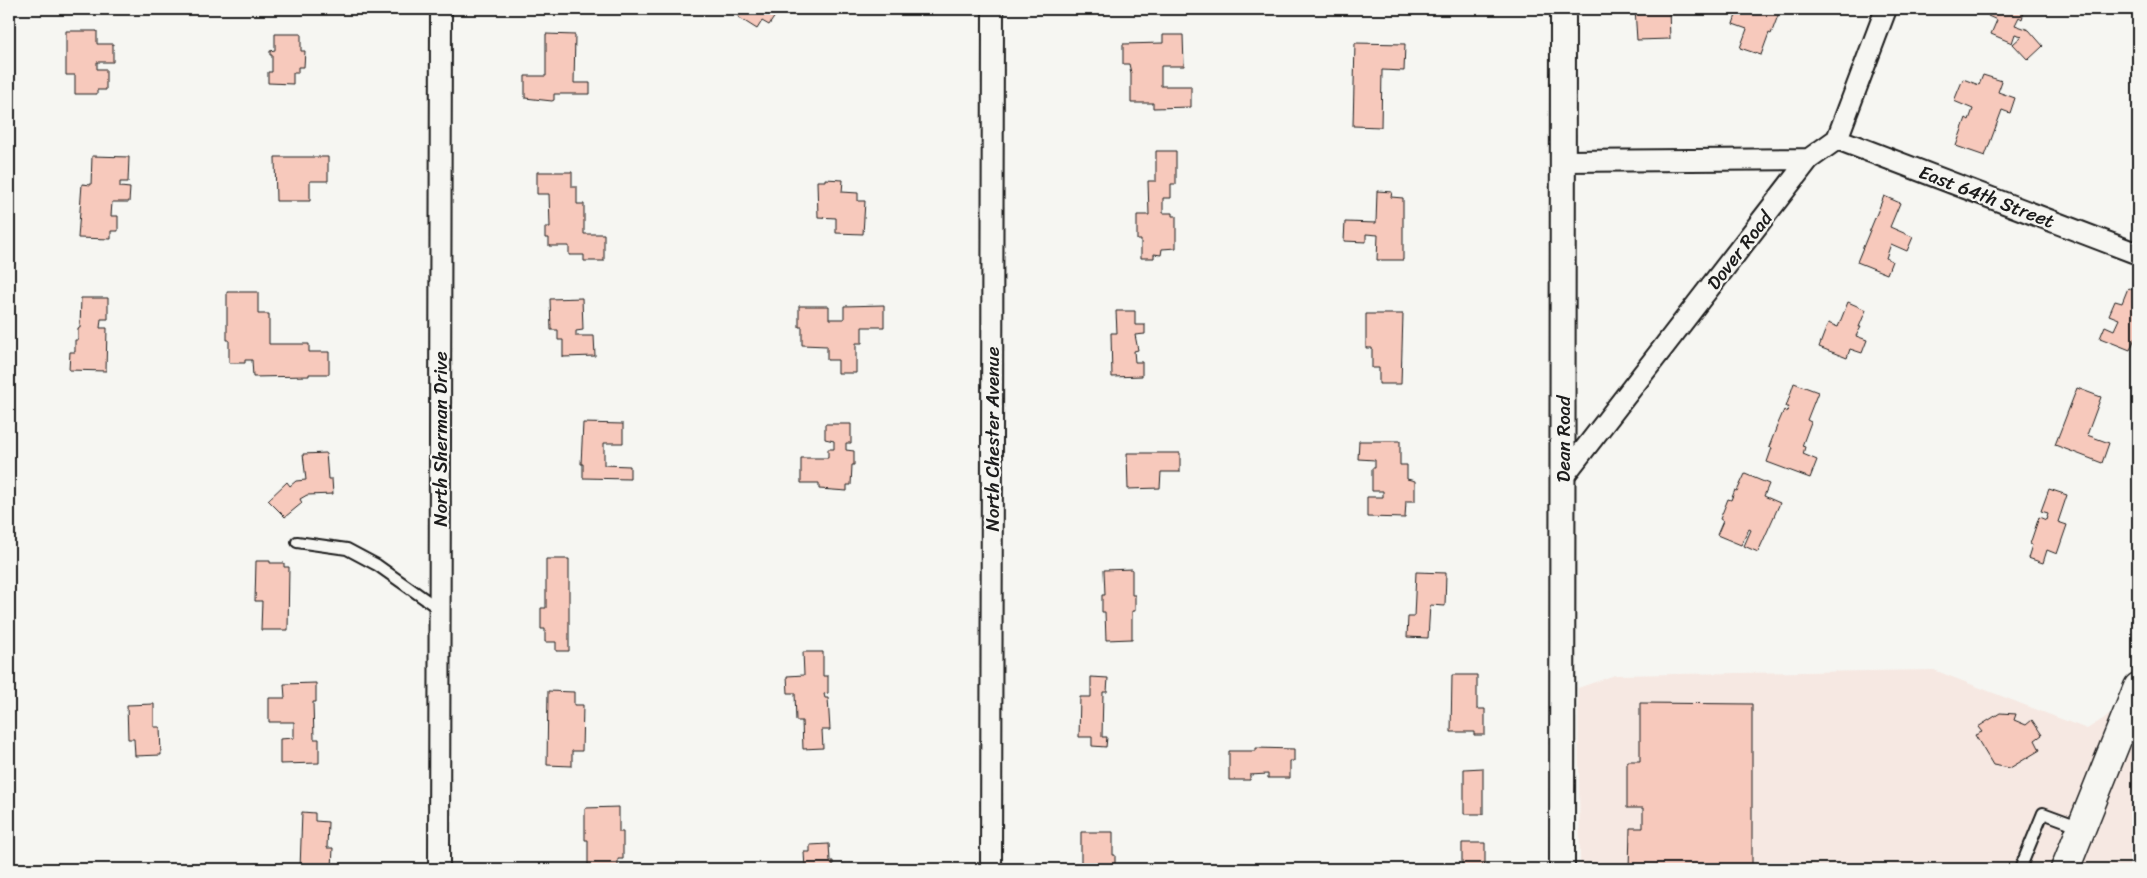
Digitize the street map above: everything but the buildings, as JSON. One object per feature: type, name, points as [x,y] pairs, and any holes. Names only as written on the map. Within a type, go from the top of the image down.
[{"type":"main road","points":[[2065,869],[2138,687]]},
{"type":"street","name":"North Sherman Drive","points":[[439,869],[441,9]]},
{"type":"street","name":"North Chester Avenue","points":[[991,869],[993,9]]},
{"type":"street","name":"Dean Road","points":[[1562,869],[1563,9]]},
{"type":"street","points":[[1836,138],[1886,9]]},
{"type":"street","name":"Dover Road","points":[[1563,477],[1809,159],[1836,138]]},
{"type":"street","name":"East 64th Street","points":[[1836,138],[2138,254]]},
{"type":"street","points":[[1563,161],[1809,159]]},
{"type":"lane","points":[[297,542],[346,549],[378,565],[439,608]]},
{"type":"lane","points":[[2020,869],[2043,813],[2082,828]]},
{"type":"shaded area","points":[[1934,670],[2087,729],[2138,697],[2138,869],[1580,869],[1578,688],[1615,675]]}]
